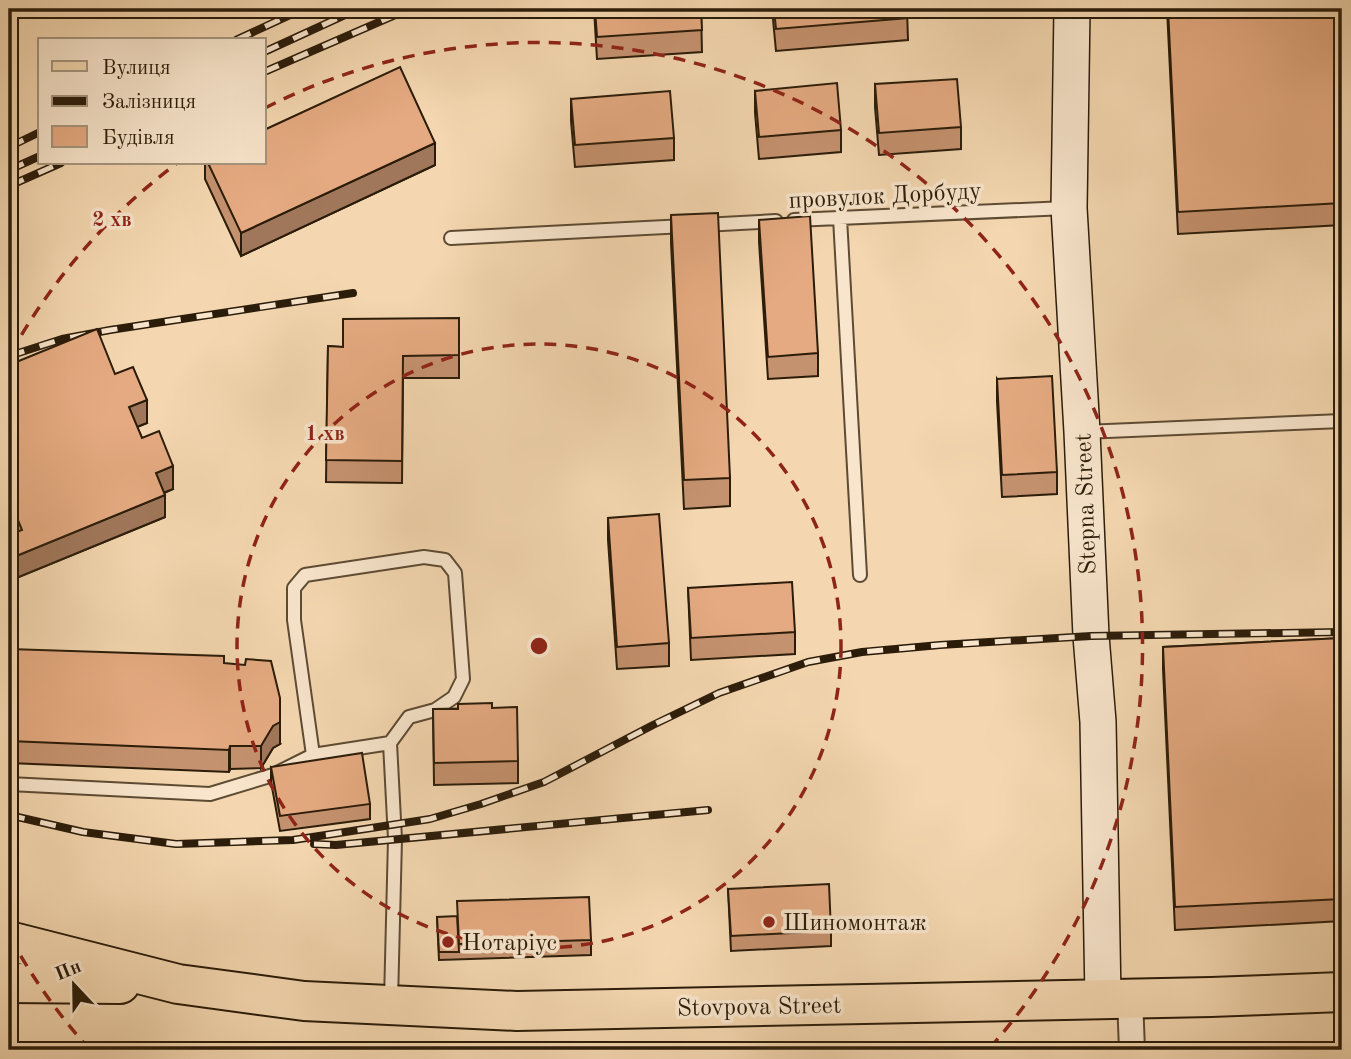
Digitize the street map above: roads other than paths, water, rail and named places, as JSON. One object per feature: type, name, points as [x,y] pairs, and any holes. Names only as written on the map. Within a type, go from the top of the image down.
[{"type":"main road","name":"Stepna Street","points":[[1072,9],[1069,208],[1091,636],[1117,998]]},
{"type":"main road","name":"Stovpova Street","points":[[9,941],[178,984],[304,1001],[517,1011],[1342,992]]},
{"type":"main road","name":"Stovpova Street","points":[[9,983],[178,984]]},
{"type":"street","name":"Stepna Street","points":[[1117,998],[1132,1050]]},
{"type":"lane","name":"провулок Дорбуду","points":[[451,238],[1069,208]]},
{"type":"lane","points":[[840,218],[860,575]]},
{"type":"lane","points":[[1082,432],[1342,421]]},
{"type":"lane","points":[[313,755],[294,620],[293,588],[305,575],[424,557],[445,560],[455,573],[463,679],[454,698],[435,710],[409,717],[390,743],[395,838],[390,1006]]},
{"type":"lane","points":[[9,784],[210,793],[273,775],[313,755],[390,743]]},
{"type":"railway","points":[[240,38],[303,9]]},
{"type":"railway","points":[[266,51],[358,9]]},
{"type":"railway","points":[[266,71],[409,9]]},
{"type":"railway","points":[[9,147],[38,133]]},
{"type":"railway","points":[[9,170],[38,157]]},
{"type":"railway","points":[[9,186],[59,164]]},
{"type":"railway","points":[[9,356],[62,339],[110,330],[353,293]]},
{"type":"railway","points":[[9,815],[83,832],[176,844],[293,840],[430,819],[481,804],[544,782],[719,693],[808,662],[862,652],[1091,636],[1342,632]]},
{"type":"railway","points":[[314,844],[336,845],[708,810]]},
{"type":"place","name":"Шиномонтаж","points":[[769,922]]},
{"type":"place","name":"Нотаріус","points":[[448,942]]}]
